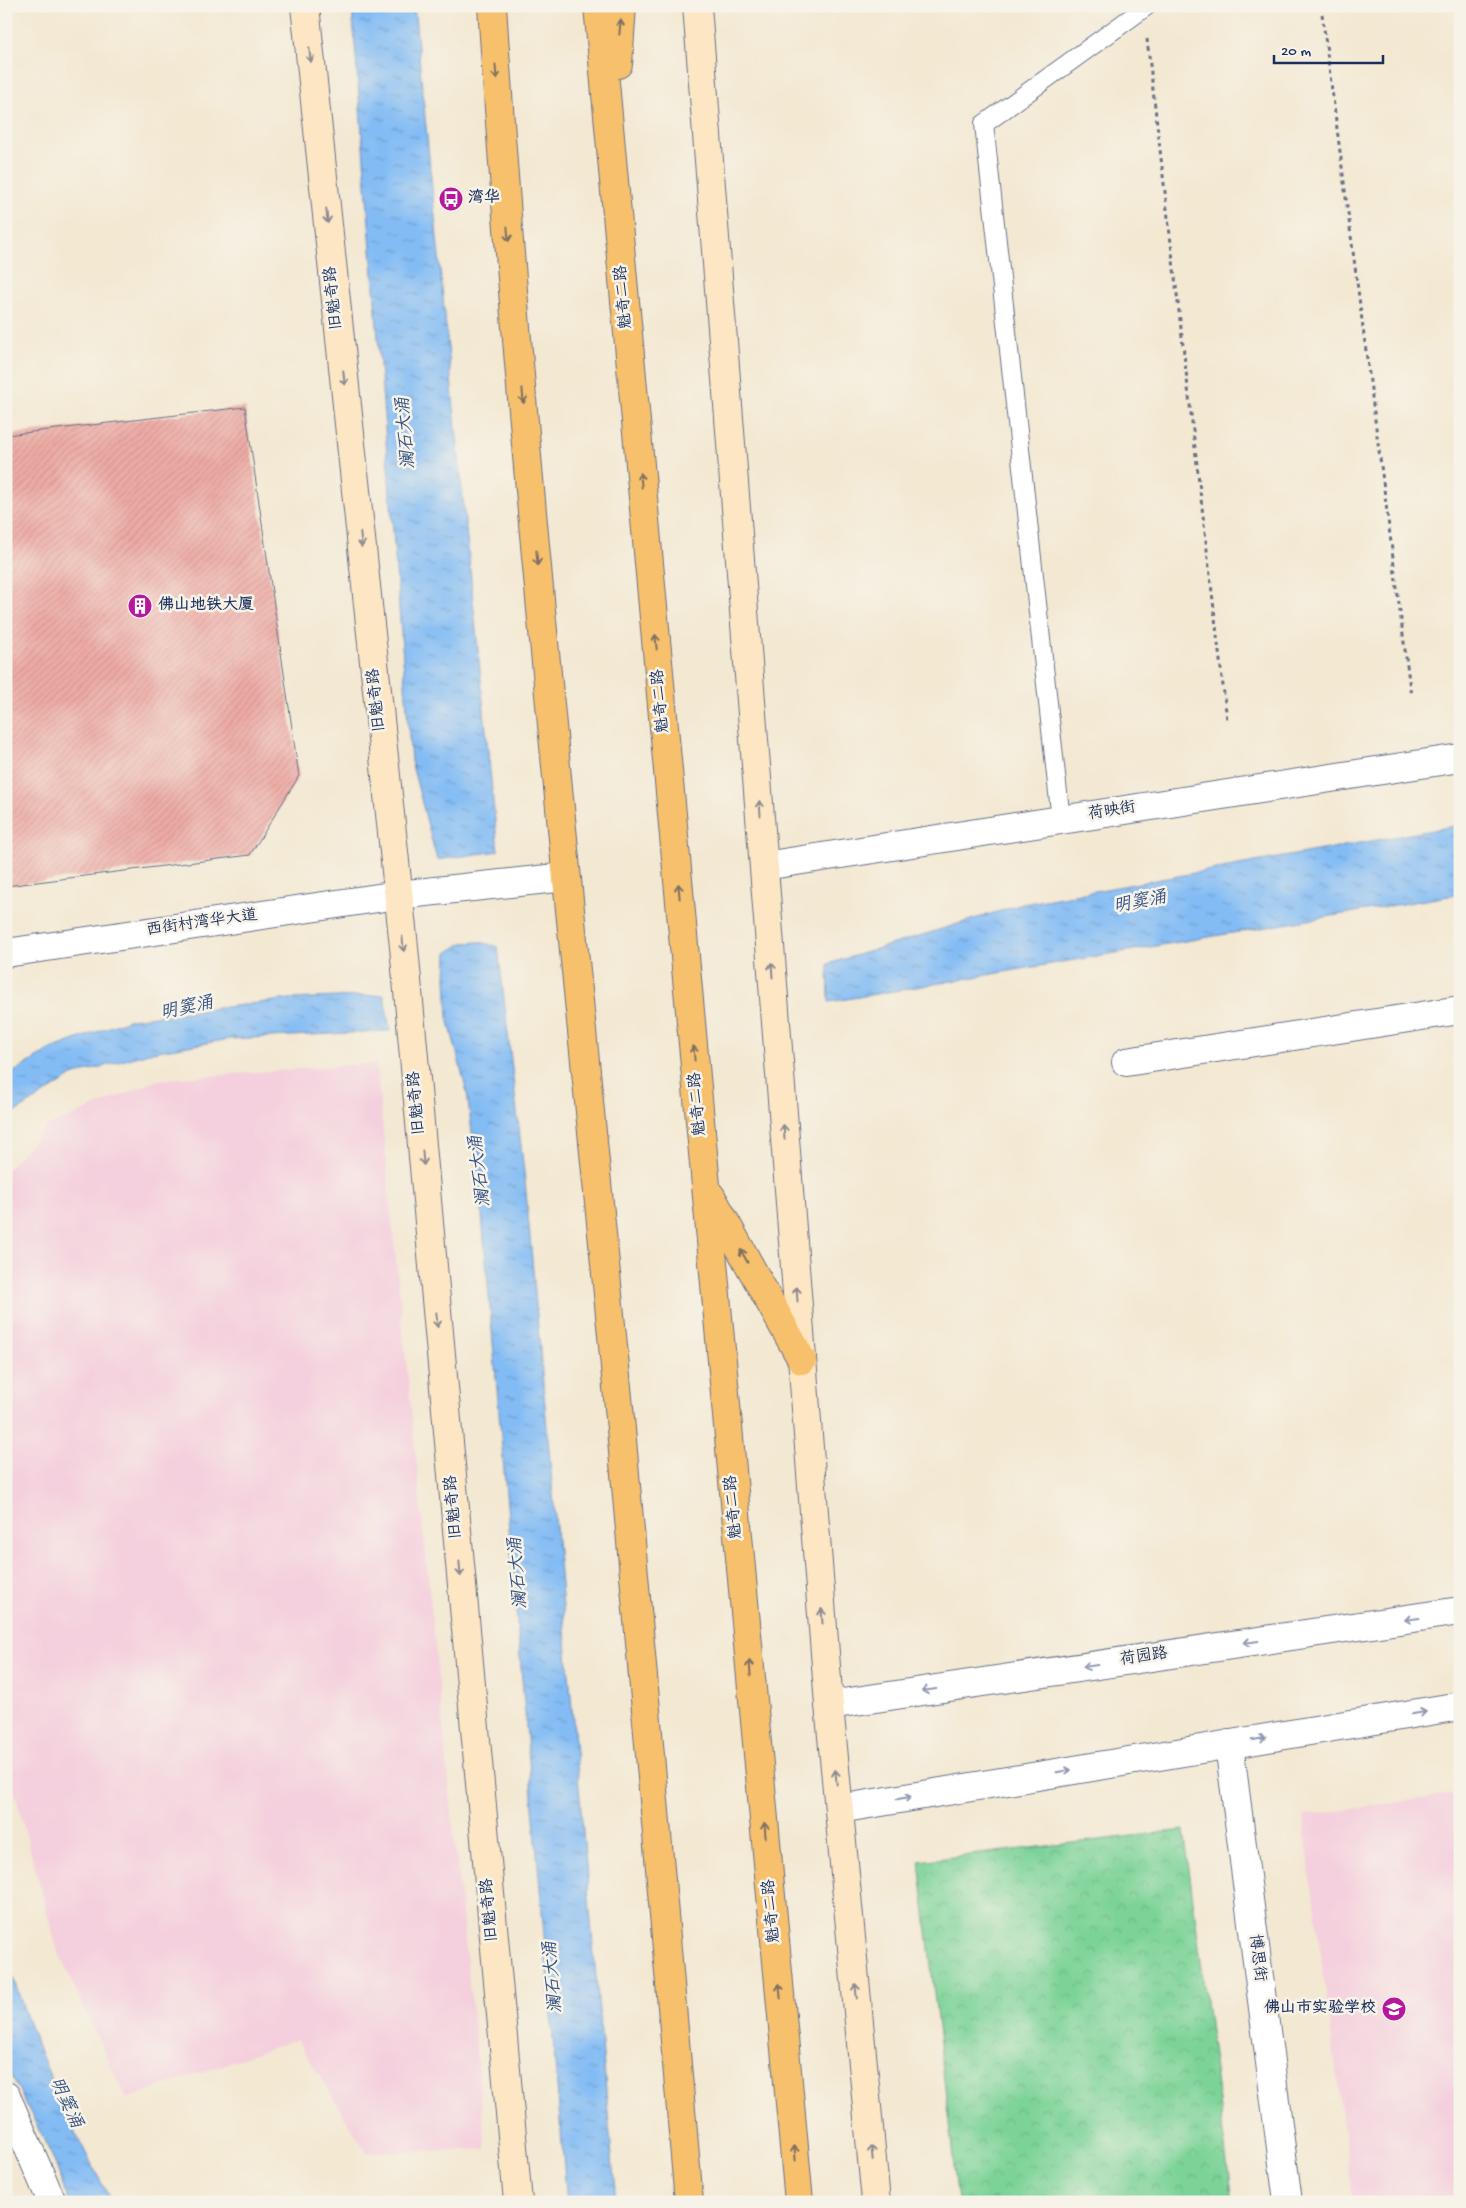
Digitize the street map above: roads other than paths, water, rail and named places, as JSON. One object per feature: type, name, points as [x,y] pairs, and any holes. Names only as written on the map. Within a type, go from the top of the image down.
[{"type":"highway","points":[[484,6],[493,33]]},
{"type":"highway","points":[[492,6],[502,164],[566,877],[621,1432],[689,2202]]},
{"type":"highway","name":"魁奇二路","points":[[598,6],[799,2202]]},
{"type":"highway","points":[[614,181],[619,35],[622,6]]},
{"type":"highway","points":[[707,1188],[802,1360]]},
{"type":"main road","name":"旧魁奇路","points":[[304,6],[398,895],[518,2202]]},
{"type":"main road","points":[[697,6],[829,1705],[876,2202]]},
{"type":"street","name":"荷映街","points":[[764,866],[1460,758]]},
{"type":"street","name":"西街村湾华大道","points":[[6,953],[398,895],[566,877]]},
{"type":"street","points":[[1126,1062],[1460,1010]]},
{"type":"street","name":"荷园路","points":[[829,1705],[1460,1612]]},
{"type":"street","points":[[838,1809],[1460,1706]]},
{"type":"street","name":"博思街","points":[[1229,1744],[1288,2202]]},
{"type":"street","points":[[6,2096],[52,2202]]},
{"type":"lane","points":[[1061,820],[984,124],[1145,7]]},
{"type":"water","name":"澜石大涌","points":[[352,6],[414,6],[498,851],[437,860],[411,761]]},
{"type":"water","name":"明窦涌","points":[[1460,825],[1460,894],[829,1002],[828,964],[1023,904]]},
{"type":"water","name":"澜石大涌","points":[[480,942],[498,947],[525,1181],[616,2202],[567,2202],[481,1203],[467,1093],[448,1018],[447,953],[463,943]]},
{"type":"water","points":[[384,995],[390,1031],[231,1039],[152,1052],[74,1075],[6,1118],[6,1077],[51,1049],[131,1019],[290,999]]},
{"type":"water","points":[[6,1956],[28,2020],[66,2113],[112,2202],[69,2202],[54,2160],[6,2064]]},
{"type":"place","name":"湾华","points":[[451,199]]},
{"type":"place","name":"佛山地铁大厦","points":[[140,606]]},
{"type":"place","name":"佛山市实验学校","points":[[1394,2009]]}]
